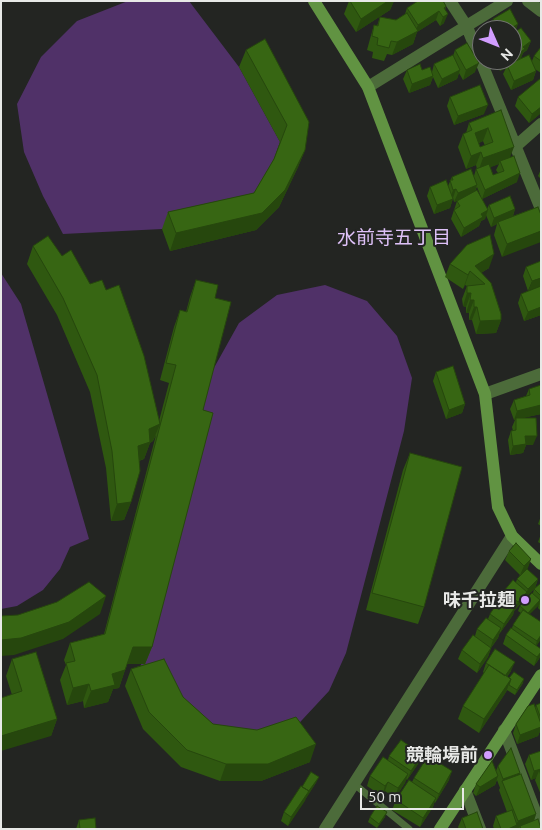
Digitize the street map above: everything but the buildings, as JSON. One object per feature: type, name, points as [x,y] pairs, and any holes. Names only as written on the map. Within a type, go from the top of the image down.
[{"type":"street","points":[[314,1],[368,88],[485,394],[498,507],[512,536],[541,564]]},
{"type":"street","points":[[450,1],[467,26],[541,209]]},
{"type":"street","points":[[368,88],[507,1]]},
{"type":"street","points":[[528,1],[541,11]]},
{"type":"street","points":[[516,146],[541,124]]},
{"type":"street","points":[[485,394],[541,374]]},
{"type":"street","points":[[324,829],[512,536]]},
{"type":"street","points":[[440,829],[541,675]]},
{"type":"street","points":[[504,730],[541,827]]},
{"type":"street","points":[[465,790],[480,829]]},
{"type":"lane","points":[[353,783],[409,829]]},
{"type":"shaded area","points":[[128,1],[189,1],[239,67],[280,142],[268,176],[248,211],[162,229],[63,234],[43,196],[24,152],[17,104],[41,57],[77,21]]},
{"type":"shaded area","points":[[1,273],[21,304],[89,539],[70,547],[60,569],[43,590],[17,606],[1,609]]},
{"type":"shaded area","points":[[325,285],[367,301],[397,336],[412,378],[404,431],[346,653],[329,691],[289,734],[207,741],[145,680],[141,664],[196,427],[210,375],[239,323],[277,295]]},
{"type":"place","name":"味千拉麺","points":[[525,600]]},
{"type":"place","name":"競輪場前","points":[[488,755]]},
{"type":"district","name":"水前寺五丁目","points":[[394,238]]}]
